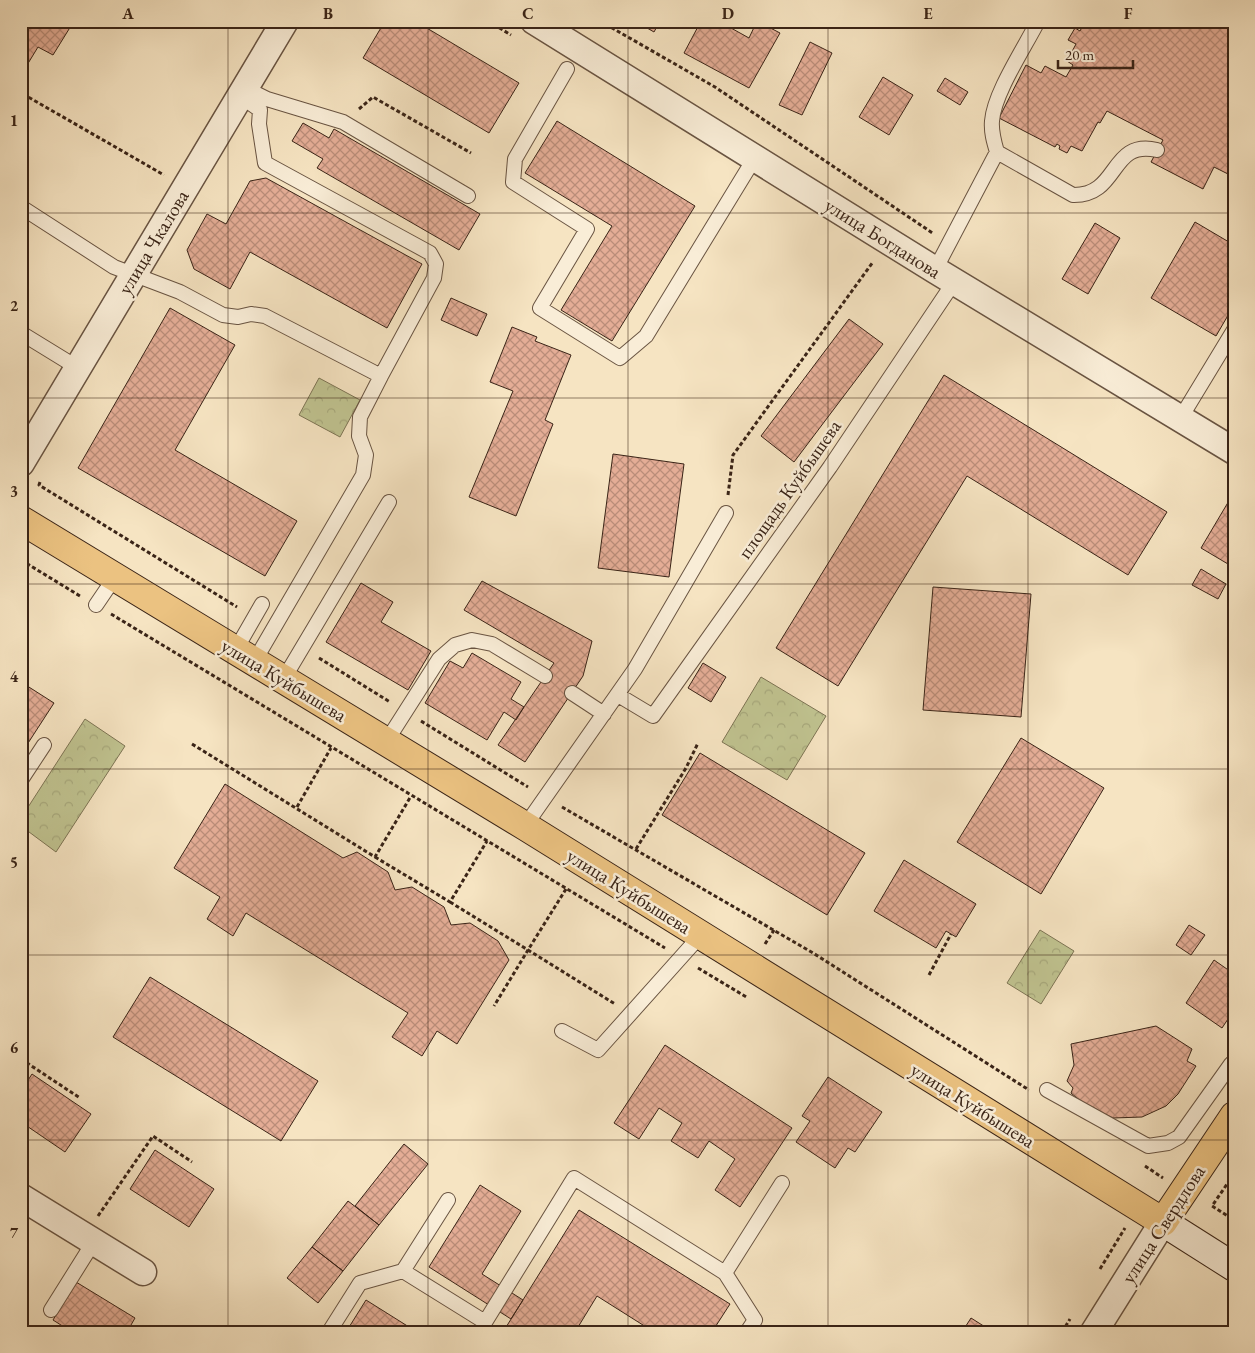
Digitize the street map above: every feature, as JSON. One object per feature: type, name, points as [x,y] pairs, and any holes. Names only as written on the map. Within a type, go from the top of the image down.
[{"type":"main road","name":"улица Куйбышева","points":[[21,520],[525,826],[1234,1268]]},
{"type":"main road","name":"улица Свердлова","points":[[1163,1222],[1234,1116]]},
{"type":"street","name":"улица Чкалова","points":[[21,463],[285,21]]},
{"type":"street","name":"улица Богданова","points":[[534,21],[944,276],[1234,451]]},
{"type":"street","points":[[21,1197],[88,1240],[143,1272]]},
{"type":"street","name":"улица Свердлова","points":[[1094,1332],[1163,1222]]},
{"type":"lane","points":[[1038,21],[995,105],[992,122],[993,139],[997,152],[1073,195],[1081,195],[1100,187],[1130,150],[1146,147],[1158,150]]},
{"type":"lane","points":[[566,69],[515,159],[513,182],[587,229],[540,308],[620,358],[646,336],[754,159]]},
{"type":"lane","points":[[243,92],[343,122],[468,196]]},
{"type":"lane","points":[[243,92],[260,110],[265,163],[430,253],[436,264],[434,278],[360,417],[359,436],[366,454],[363,475],[244,656]]},
{"type":"lane","name":"площадь Куйбышева","points":[[618,695],[653,716],[830,467],[944,276],[949,244],[997,152]]},
{"type":"lane","points":[[21,207],[114,266],[135,273],[157,285],[180,292],[223,315],[238,317],[252,314],[265,316],[381,376]]},
{"type":"lane","points":[[1180,419],[1234,330]]},
{"type":"lane","points":[[21,332],[78,368]]},
{"type":"lane","points":[[283,680],[389,502]]},
{"type":"lane","points":[[525,826],[618,695],[726,513]]},
{"type":"lane","points":[[96,605],[115,577]]},
{"type":"lane","points":[[244,656],[262,604]]},
{"type":"lane","points":[[386,742],[439,659],[455,645],[472,640],[492,644],[545,676]]},
{"type":"lane","points":[[572,693],[604,714]]},
{"type":"lane","points":[[21,780],[44,745]]},
{"type":"lane","points":[[562,1031],[598,1050],[700,936]]},
{"type":"lane","points":[[1040,1092],[1148,1146],[1155,1146],[1179,1137],[1231,1064]]},
{"type":"lane","points":[[403,1271],[482,1327],[574,1178],[725,1273],[755,1320],[747,1332]]},
{"type":"lane","points":[[725,1273],[782,1183]]},
{"type":"lane","points":[[329,1332],[360,1283],[403,1271],[448,1200]]},
{"type":"lane","points":[[51,1310],[88,1240]]},
{"type":"path","points":[[600,21],[715,87],[949,244]]},
{"type":"path","points":[[23,94],[138,160]]},
{"type":"path","points":[[343,122],[373,97],[471,153]]},
{"type":"path","points":[[726,513],[733,455],[877,255]]},
{"type":"path","points":[[21,560],[751,1000]]},
{"type":"path","points":[[636,849],[698,743]]},
{"type":"path","points":[[192,744],[630,1014]]},
{"type":"path","points":[[296,807],[331,748]]},
{"type":"path","points":[[375,857],[411,796]]},
{"type":"path","points":[[544,797],[813,953],[1040,1092]]},
{"type":"path","points":[[450,902],[487,841]]},
{"type":"path","points":[[494,1006],[566,889]]},
{"type":"path","points":[[929,975],[951,934]]},
{"type":"path","points":[[21,1059],[80,1098]]},
{"type":"path","points":[[88,1240],[153,1136],[192,1162]]},
{"type":"path","points":[[1139,1162],[1166,1180]]},
{"type":"path","points":[[1234,1174],[1212,1206],[1234,1220]]},
{"type":"green space","points":[[319,378],[360,400],[340,437],[299,415]]},
{"type":"green space","points":[[761,677],[826,716],[787,780],[722,742]]},
{"type":"green space","points":[[85,719],[125,746],[56,852],[21,826],[21,818]]},
{"type":"green space","points":[[1040,930],[1074,951],[1041,1004],[1007,983]]},
{"type":"building","points":[[21,21],[74,21],[53,55],[38,47],[21,75]]},
{"type":"building","points":[[385,21],[415,21],[519,83],[489,133],[363,58]]},
{"type":"building","points":[[635,21],[660,21],[654,32]]},
{"type":"building","points":[[701,21],[735,21],[731,28],[749,38],[757,21],[780,33],[749,88],[684,53]]},
{"type":"building","points":[[1085,21],[1100,23],[1101,21],[1234,21],[1234,177],[1214,167],[1203,189],[1151,162],[1163,140],[1107,111],[1100,123],[1098,122],[1082,151],[1071,146],[1067,153],[1059,149],[1060,146],[1057,144],[1055,147],[999,118],[1026,65],[1041,73],[1045,66],[1066,77],[1073,65],[1067,61],[1076,44],[1068,40],[1075,28],[1080,31]]},
{"type":"building","points":[[810,42],[832,53],[802,115],[779,105]]},
{"type":"building","points":[[883,77],[913,95],[889,135],[859,117]]},
{"type":"building","points":[[945,78],[968,92],[960,105],[937,91]]},
{"type":"building","points":[[557,121],[695,206],[612,341],[561,310],[612,226],[525,173]]},
{"type":"building","points":[[303,123],[329,138],[334,129],[480,214],[459,250],[317,168],[323,159],[292,141]]},
{"type":"building","points":[[266,178],[422,264],[387,328],[250,252],[230,289],[194,269],[187,250],[207,214],[226,224],[250,181]]},
{"type":"building","points":[[1195,222],[1234,245],[1234,305],[1216,336],[1151,298]]},
{"type":"building","points":[[1095,223],[1120,238],[1088,294],[1062,279]]},
{"type":"building","points":[[451,298],[487,314],[477,336],[441,320]]},
{"type":"building","points":[[170,308],[235,345],[175,450],[297,521],[265,576],[78,468]]},
{"type":"building","points":[[849,319],[883,344],[794,462],[761,436]]},
{"type":"building","points":[[512,327],[537,337],[535,341],[571,355],[545,420],[553,424],[516,516],[469,497],[513,391],[490,382]]},
{"type":"building","points":[[944,375],[1167,512],[1128,575],[967,476],[838,686],[776,648]]},
{"type":"building","points":[[613,454],[684,464],[669,577],[598,568]]},
{"type":"building","points":[[1233,494],[1234,566],[1233,567],[1201,548]]},
{"type":"building","points":[[1201,569],[1226,584],[1218,599],[1192,585]]},
{"type":"building","points":[[482,581],[592,641],[583,676],[525,762],[498,745],[554,663],[464,610]]},
{"type":"building","points":[[361,583],[393,602],[381,622],[431,651],[408,690],[326,642]]},
{"type":"building","points":[[933,587],[1031,594],[1021,717],[923,710]]},
{"type":"building","points":[[472,653],[521,682],[511,699],[524,707],[516,720],[504,712],[487,740],[425,703],[450,661],[463,668]]},
{"type":"building","points":[[703,663],[726,677],[711,702],[688,688]]},
{"type":"building","points":[[21,682],[54,703],[21,754]]},
{"type":"building","points":[[1021,738],[1104,788],[1041,894],[957,842]]},
{"type":"building","points":[[700,753],[865,853],[827,915],[662,815]]},
{"type":"building","points":[[225,784],[343,858],[357,852],[388,872],[395,890],[412,887],[444,907],[451,925],[470,923],[498,941],[509,960],[457,1044],[437,1031],[422,1056],[392,1037],[408,1013],[246,913],[233,936],[207,919],[220,897],[174,868]]},
{"type":"building","points":[[904,860],[976,904],[956,937],[946,931],[936,948],[874,911]]},
{"type":"building","points":[[21,902],[28,907],[21,917]]},
{"type":"building","points":[[1189,925],[1205,935],[1191,955],[1176,945]]},
{"type":"building","points":[[1214,960],[1234,974],[1234,987],[1230,992],[1234,994],[1234,1010],[1222,1028],[1186,1003]]},
{"type":"building","points":[[150,977],[318,1081],[281,1141],[113,1037]]},
{"type":"building","points":[[1156,1026],[1192,1049],[1187,1061],[1196,1066],[1178,1094],[1166,1106],[1142,1117],[1113,1118],[1084,1104],[1071,1093],[1073,1088],[1067,1081],[1074,1065],[1071,1044]]},
{"type":"building","points":[[665,1045],[792,1128],[740,1207],[715,1190],[735,1159],[709,1141],[698,1158],[671,1141],[682,1123],[659,1108],[639,1139],[614,1123]]},
{"type":"building","points":[[32,1074],[91,1114],[65,1152],[21,1122],[21,1091]]},
{"type":"building","points":[[828,1077],[882,1112],[855,1152],[848,1148],[835,1168],[796,1142],[810,1121],[802,1116]]},
{"type":"building","points":[[404,1144],[428,1164],[379,1225],[355,1206]]},
{"type":"building","points":[[155,1150],[214,1189],[189,1227],[130,1189]]},
{"type":"building","points":[[480,1185],[521,1211],[482,1274],[523,1300],[511,1319],[429,1267]]},
{"type":"building","points":[[348,1201],[379,1225],[343,1271],[312,1247]]},
{"type":"building","points":[[579,1210],[730,1304],[712,1332],[654,1332],[597,1296],[575,1332],[503,1332]]},
{"type":"building","points":[[312,1247],[343,1271],[318,1303],[287,1278]]},
{"type":"building","points":[[76,1282],[135,1318],[127,1332],[72,1332],[53,1320]]},
{"type":"building","points":[[366,1300],[417,1332],[346,1332]]},
{"type":"building","points":[[971,1318],[990,1330],[989,1332],[962,1332]]}]
